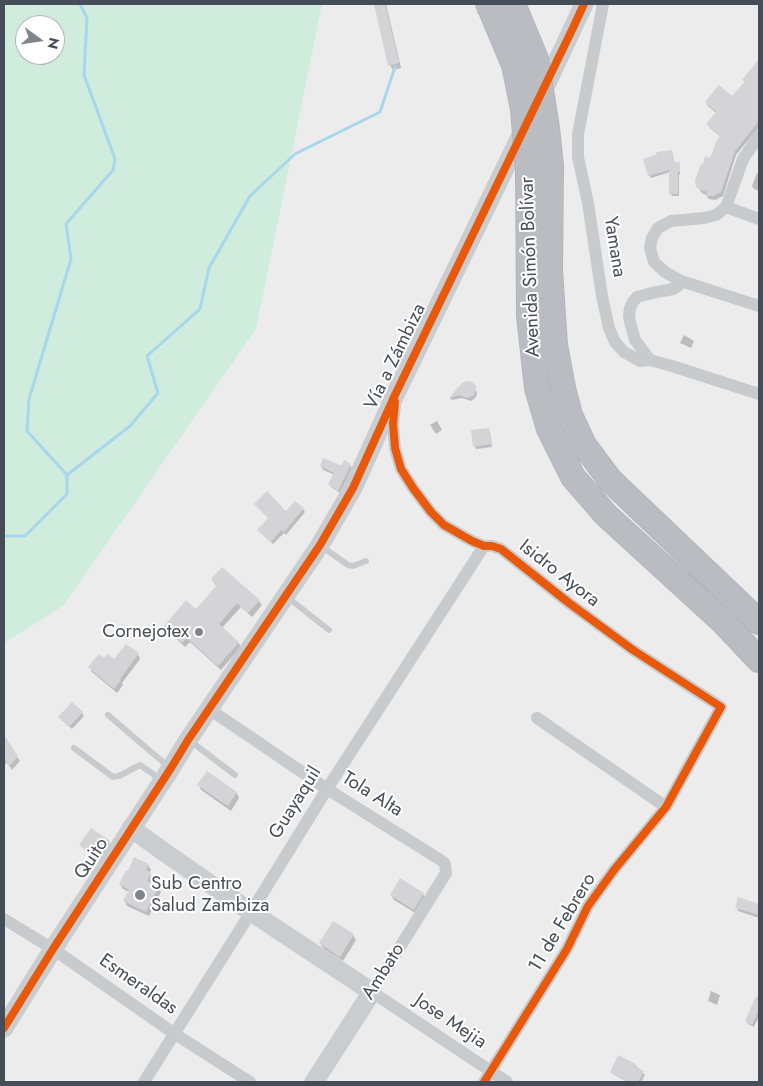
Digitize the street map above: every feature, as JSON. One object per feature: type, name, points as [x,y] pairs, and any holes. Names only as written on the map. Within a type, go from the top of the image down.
[{"type":"highway","name":"Avenida Simón Bolívar","points":[[487,4],[514,65],[523,109],[528,172],[529,316],[537,388],[549,429],[573,476],[606,515],[723,622],[759,660]]},
{"type":"highway","name":"Avenida Simón Bolívar","points":[[513,4],[536,59],[548,128],[551,166],[550,270],[555,345],[570,415],[584,445],[610,480],[759,622]]},
{"type":"street","name":"Vía a Zámbiza","points":[[209,709],[320,545],[353,488],[395,395],[584,4]]},
{"type":"street","name":"Yamana","points":[[603,4],[580,120],[578,157],[588,202],[602,296],[609,328],[624,352],[640,361],[650,360],[759,394]]},
{"type":"street","points":[[759,136],[743,159],[726,207],[716,215],[672,221],[658,228],[652,238],[650,248],[654,262],[681,282],[759,306]]},
{"type":"street","points":[[726,207],[759,219]]},
{"type":"street","points":[[650,360],[635,340],[630,322],[630,308],[638,297],[673,289],[681,282]]},
{"type":"street","name":"Isidro Ayora","points":[[395,395],[393,424],[395,448],[401,470],[431,512],[444,525],[472,542],[501,549],[568,603],[633,650],[721,707]]},
{"type":"street","name":"Guayaquil","points":[[144,1082],[327,789],[484,546]]},
{"type":"street","name":"11 de Febrero","points":[[487,1077],[567,949],[588,906],[614,870],[666,807],[721,707]]},
{"type":"street","name":"Tola Alta","points":[[209,709],[327,789],[442,861]]},
{"type":"street","name":"Quito","points":[[4,1028],[209,709]]},
{"type":"street","points":[[537,718],[666,807]]},
{"type":"street","points":[[131,828],[251,912],[372,992]]},
{"type":"street","name":"Ambato","points":[[314,1082],[446,873],[446,866],[442,861]]},
{"type":"street","name":"Esmeraldas","points":[[4,919],[250,1082]]},
{"type":"street","name":"Jose Mejia","points":[[372,992],[487,1077],[507,1082]]},
{"type":"lane","points":[[320,545],[348,566],[366,561]]},
{"type":"lane","points":[[286,596],[329,630]]},
{"type":"lane","points":[[108,715],[166,775]]},
{"type":"lane","points":[[188,740],[235,775]]},
{"type":"lane","points":[[74,748],[113,777],[140,766],[153,774],[166,775]]},
{"type":"green space","points":[[4,4],[322,4],[256,329],[63,606],[4,643]]},
{"type":"building","points":[[374,4],[385,4],[399,63],[388,66]]},
{"type":"building","points":[[759,59],[759,121],[735,151],[721,192],[713,196],[706,196],[707,192],[696,187],[695,180],[705,156],[710,158],[720,136],[706,124],[716,112],[705,102],[719,85],[732,96],[745,81],[742,80]]},
{"type":"building","points":[[672,150],[674,162],[680,162],[678,194],[669,194],[669,170],[648,176],[643,159],[657,154],[656,152]]},
{"type":"building","points":[[472,382],[476,386],[473,396],[466,398],[460,395],[449,398],[462,383]]},
{"type":"building","points":[[489,428],[491,444],[473,447],[471,430]]},
{"type":"building","points":[[323,458],[340,465],[342,465],[344,460],[351,464],[338,491],[328,484],[334,473],[320,466]]},
{"type":"building","points":[[267,491],[286,511],[295,501],[304,508],[284,532],[281,530],[271,542],[257,530],[268,518],[254,504]]},
{"type":"building","points":[[222,567],[260,600],[248,613],[237,603],[219,624],[239,642],[218,666],[187,638],[182,643],[164,626],[186,600],[196,609],[217,585],[211,579]]},
{"type":"building","points":[[126,644],[139,653],[114,689],[88,667],[99,654],[104,658],[108,654],[114,659]]},
{"type":"building","points":[[72,702],[83,712],[69,727],[58,717]]},
{"type":"building","points":[[4,735],[18,756],[9,767],[4,758]]},
{"type":"building","points":[[207,771],[237,792],[228,806],[197,785]]},
{"type":"building","points":[[91,828],[110,841],[98,858],[79,845]]},
{"type":"building","name":"Sub Centro Salud Zambiza","points":[[134,857],[149,864],[146,870],[151,873],[147,881],[159,886],[146,912],[123,901],[129,890],[119,884],[126,870],[128,871]]},
{"type":"building","points":[[400,878],[424,893],[414,910],[390,895]]},
{"type":"building","points":[[738,897],[759,904],[759,915],[735,908]]},
{"type":"building","points":[[333,921],[354,934],[340,957],[319,943]]},
{"type":"building","points":[[756,996],[759,998],[759,1010],[752,1025],[745,1021]]},
{"type":"building","points":[[618,1055],[636,1064],[634,1066],[644,1071],[638,1082],[630,1082],[610,1072]]},
{"type":"waterway","points":[[67,475],[27,431],[29,399],[71,259],[66,224],[113,170],[115,159],[84,75],[87,18],[80,4]]},
{"type":"waterway","points":[[4,536],[25,536],[67,494],[67,475],[130,426],[158,393],[147,356],[200,309],[209,268],[250,196],[295,154],[380,112],[395,67]]},
{"type":"cycle path","points":[[4,1028],[188,740],[320,545],[353,488],[395,395],[584,4]]},
{"type":"cycle path","points":[[395,402],[393,424],[395,448],[401,469],[431,512],[444,525],[472,541],[484,546],[501,549],[569,603],[633,650],[721,707],[666,807],[614,870],[588,906],[567,949],[484,1082]]},
{"type":"place","name":"Cornejotex","points":[[199,632]]},
{"type":"place","name":"Sub Centro Salud Zambiza","points":[[140,895]]}]
